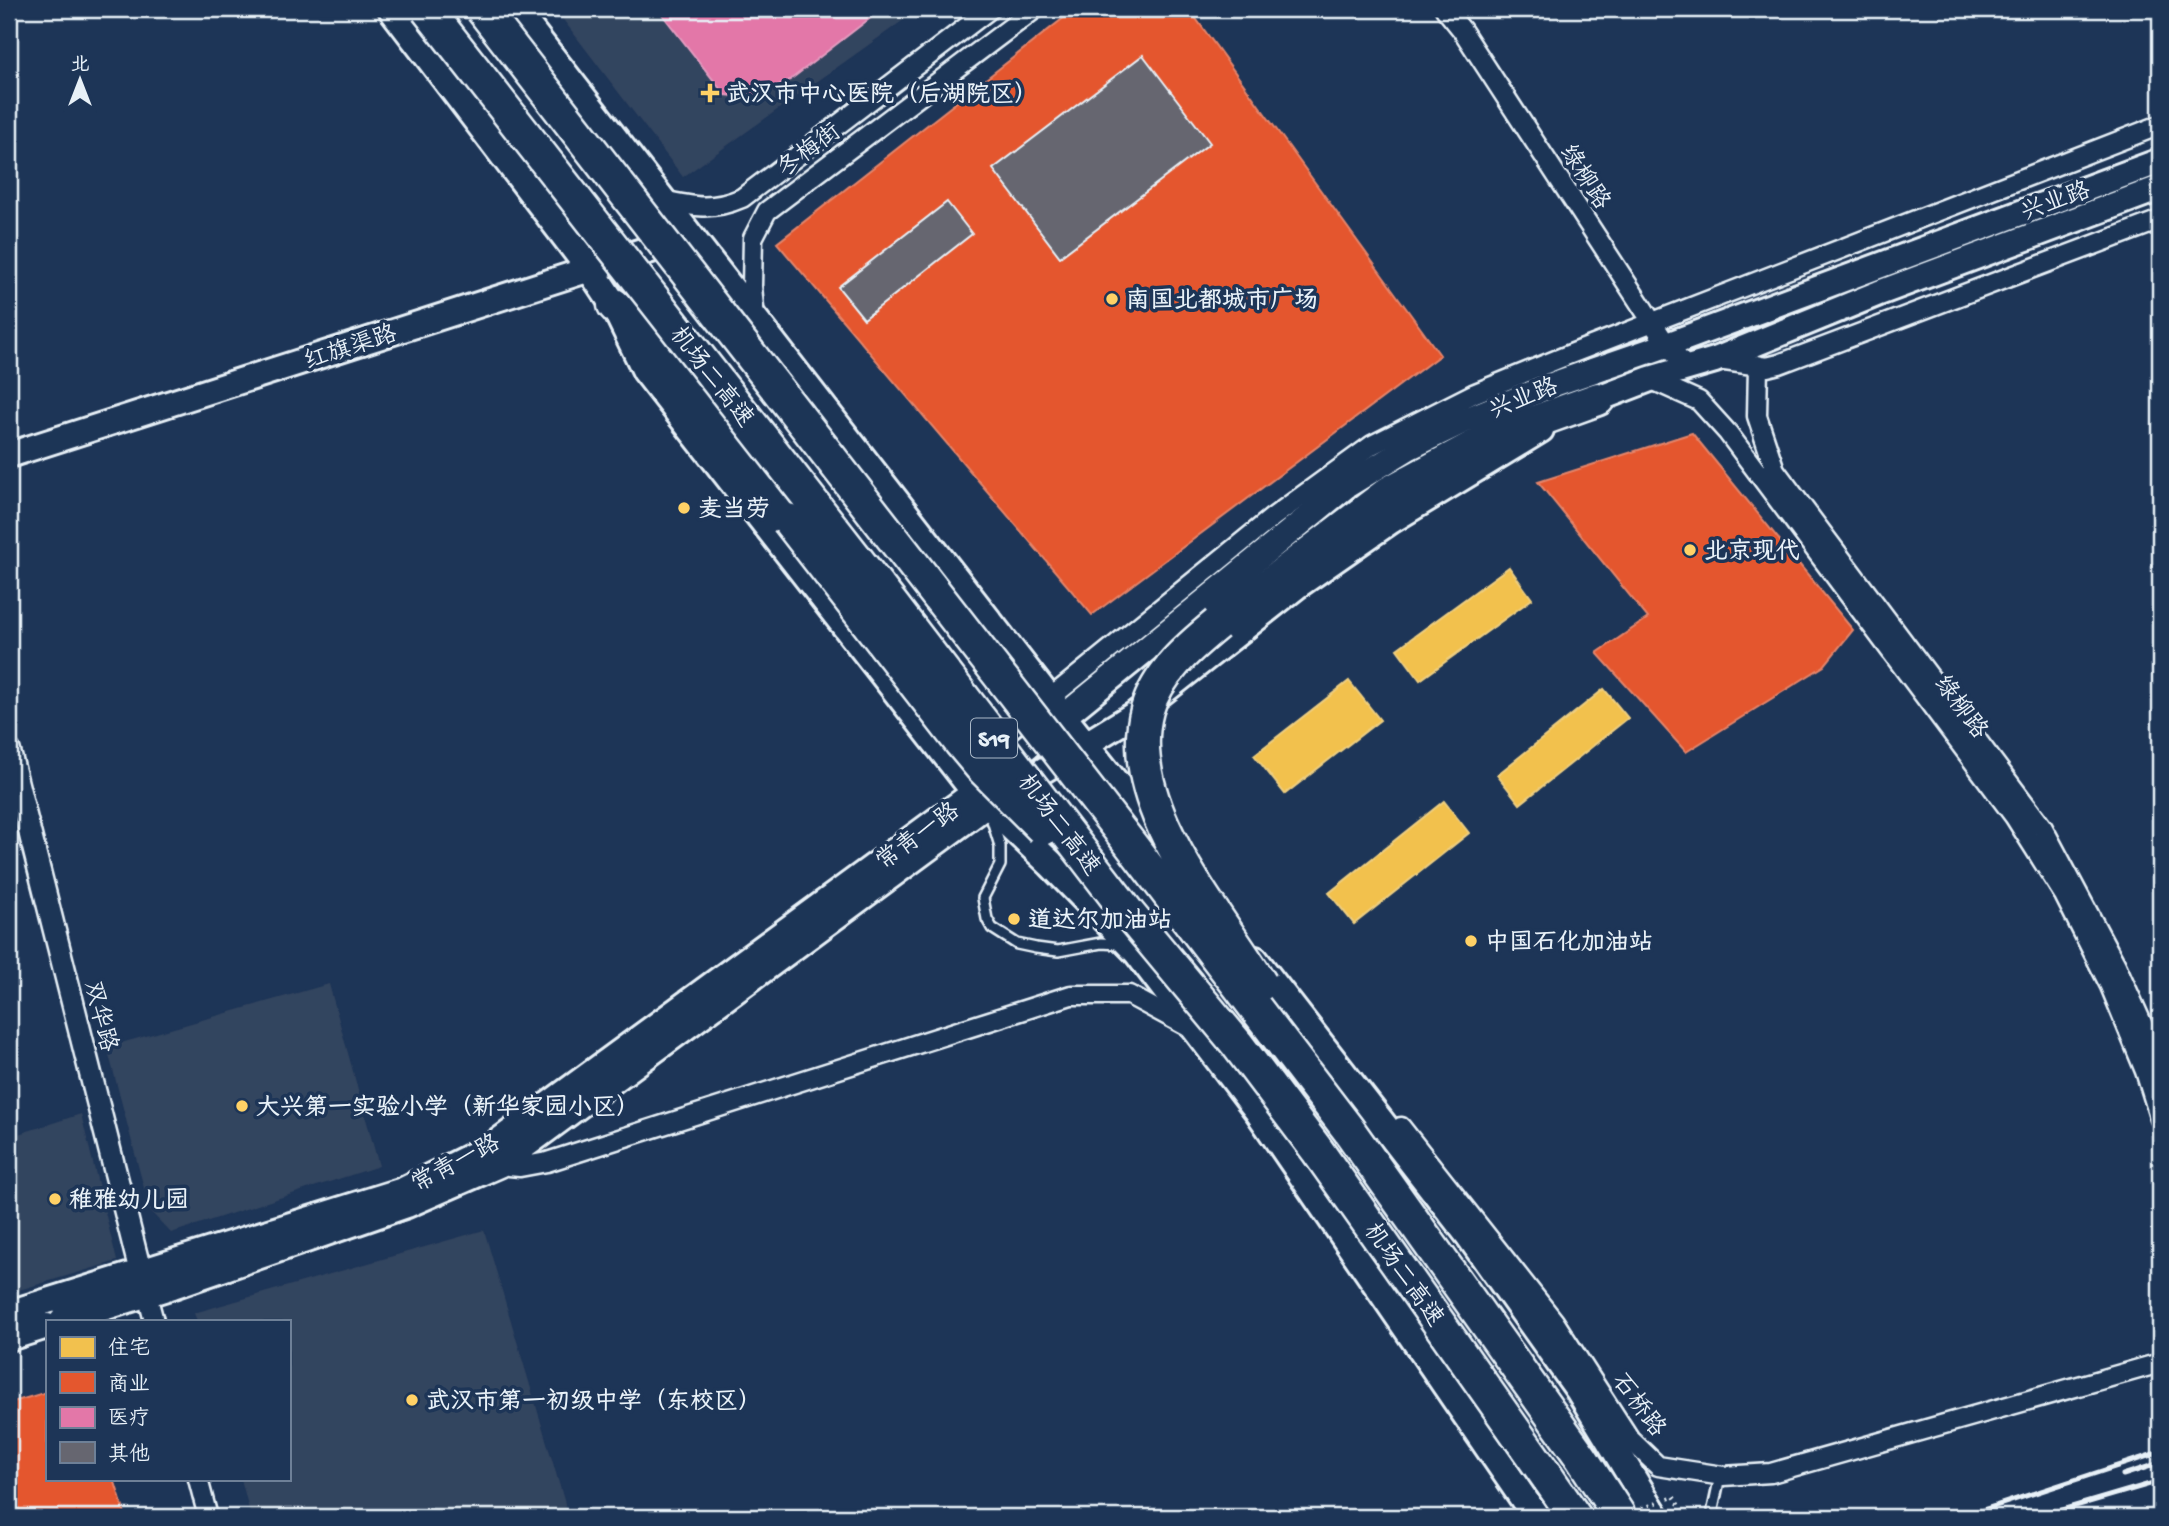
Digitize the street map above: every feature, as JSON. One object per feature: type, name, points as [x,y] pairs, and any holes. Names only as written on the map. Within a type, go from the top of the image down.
[{"type":"highway","name":"机场二高速","points":[[427,9],[891,603],[1129,914],[1237,1044],[1317,1150],[1575,1517]]},
{"type":"highway","name":"机场二高速","points":[[482,9],[1120,830],[1348,1129],[1581,1457],[1620,1517]]},
{"type":"highway","points":[[614,305],[661,355],[981,767],[1129,914]]},
{"type":"highway","points":[[1348,1129],[1258,980],[1180,859],[1157,814],[1146,778],[1144,740],[1147,710],[1162,680],[1186,650],[1390,492],[1492,437],[1598,399]]},
{"type":"main road","points":[[392,9],[590,269],[614,305],[646,371],[981,799],[1051,864],[1137,952],[1199,1033],[1258,1111],[1536,1517]]},
{"type":"main road","points":[[514,9],[1468,1234],[1579,1390],[1656,1517]]},
{"type":"main road","name":"兴业路","points":[[981,799],[1056,708],[1356,480],[1408,448],[1468,419],[1557,383],[1667,345],[2160,161]]},
{"type":"main road","name":"兴业路","points":[[981,799],[1087,746],[1135,714],[1296,587],[1391,521],[1471,474],[1522,439],[1598,399],[1650,379],[1715,360],[1879,293],[2160,188]]},
{"type":"main road","name":"红旗渠路","points":[[9,455],[691,236]]},
{"type":"main road","name":"常青一路","points":[[9,1313],[143,1283],[407,1205],[499,1165],[981,799]]},
{"type":"main road","name":"常青一路","points":[[64,1320],[143,1283],[403,1190],[493,1145],[981,799]]},
{"type":"main road","points":[[9,1338],[46,1326]]},
{"type":"street","name":"冬梅街","points":[[663,200],[698,208],[723,206],[743,198],[990,9]]},
{"type":"street","name":"冬梅街","points":[[755,319],[752,286],[753,238],[767,211],[1035,9]]},
{"type":"street","name":"绿柳路","points":[[1445,9],[1462,30],[1667,345],[1687,368]]},
{"type":"street","points":[[1056,708],[1273,517],[1372,445],[1473,394],[2160,125]]},
{"type":"street","points":[[1715,360],[1767,366],[1779,364],[2160,220]]},
{"type":"street","name":"绿柳路","points":[[1758,365],[1757,416],[1775,470],[2043,828],[2116,965],[2160,1063]]},
{"type":"street","name":"绿柳路","points":[[1650,379],[1699,401],[1728,433],[2014,816],[2064,895],[2110,986],[2145,1071],[2160,1119]]},
{"type":"street","name":"双华路","points":[[9,750],[143,1283]]},
{"type":"street","name":"常青一路","points":[[499,1165],[520,1167],[548,1162],[1071,995],[1129,995],[1199,1033]]},
{"type":"street","name":"石桥路","points":[[1312,1034],[1338,1050],[1413,1142],[1554,1321],[1630,1439],[1658,1466],[1720,1476],[1771,1473],[2160,1363]]},
{"type":"street","points":[[143,1283],[154,1320]]},
{"type":"street","points":[[198,1480],[208,1517]]},
{"type":"lane","points":[[981,799],[1000,846],[1000,865],[983,898],[987,919],[992,928],[1017,944],[1036,948],[1058,951],[1116,943],[1137,952]]},
{"type":"lane","points":[[1716,1517],[1713,1509],[1720,1476]]},
{"type":"path","points":[[1674,1497],[1686,1517]]},
{"type":"shaded area","name":"武汉市中心医院（后湖院区）","points":[[555,9],[919,9],[683,177]]},
{"type":"shaded area","name":"大兴第一实验小学（新华家园小区）","points":[[329,984],[379,1166],[171,1233],[150,1211],[107,1047]]},
{"type":"shaded area","name":"稚雅幼儿园","points":[[81,1114],[117,1261],[9,1293],[9,1137]]},
{"type":"shaded area","name":"武汉市第一初级中学（东校区）","points":[[484,1230],[569,1517],[251,1517],[241,1480],[290,1480],[290,1320],[197,1320],[194,1313]]},
{"type":"building: 住宅","points":[[1509,567],[1532,599],[1420,680],[1397,649]]},
{"type":"building: 住宅","points":[[1349,681],[1380,720],[1285,794],[1254,755]]},
{"type":"building: 住宅","points":[[1604,689],[1628,718],[1520,804],[1497,775]]},
{"type":"building: 住宅","points":[[1444,801],[1469,833],[1354,924],[1329,893]]},
{"type":"building: 商业","name":"南国北都城市广场","points":[[1075,9],[1189,9],[1440,355],[1092,615],[777,243]]},
{"type":"building: 商业","name":"北京现代","points":[[1692,433],[1853,630],[1824,666],[1686,752],[1597,653],[1648,618],[1538,482]]},
{"type":"building: 商业","points":[[46,1392],[46,1480],[114,1480],[126,1517],[9,1517],[9,1403]]},
{"type":"building: 医疗","points":[[658,9],[882,9],[790,80],[755,98],[725,95]]},
{"type":"building: 其他","points":[[1143,55],[1210,143],[1060,257],[993,169]]},
{"type":"building: 其他","points":[[947,202],[972,234],[864,319],[838,287]]},
{"type":"railway","points":[[1962,1517],[2160,1452]]},
{"type":"railway","points":[[2123,1475],[2160,1463]]},
{"type":"railway","points":[[2038,1517],[2160,1481]]},
{"type":"place","name":"武汉市中心医院（后湖院区）","points":[[710,93]]},
{"type":"place","name":"南国北都城市广场","points":[[1112,299]]},
{"type":"place","name":"麦当劳","points":[[684,508]]},
{"type":"place","name":"北京现代","points":[[1690,550]]},
{"type":"place","name":"道达尔加油站","points":[[1014,919]]},
{"type":"place","name":"中国石化加油站","points":[[1471,941]]},
{"type":"place","name":"大兴第一实验小学（新华家园小区）","points":[[242,1106]]},
{"type":"place","name":"稚雅幼儿园","points":[[55,1199]]},
{"type":"place","name":"武汉市第一初级中学（东校区）","points":[[412,1400]]}]
